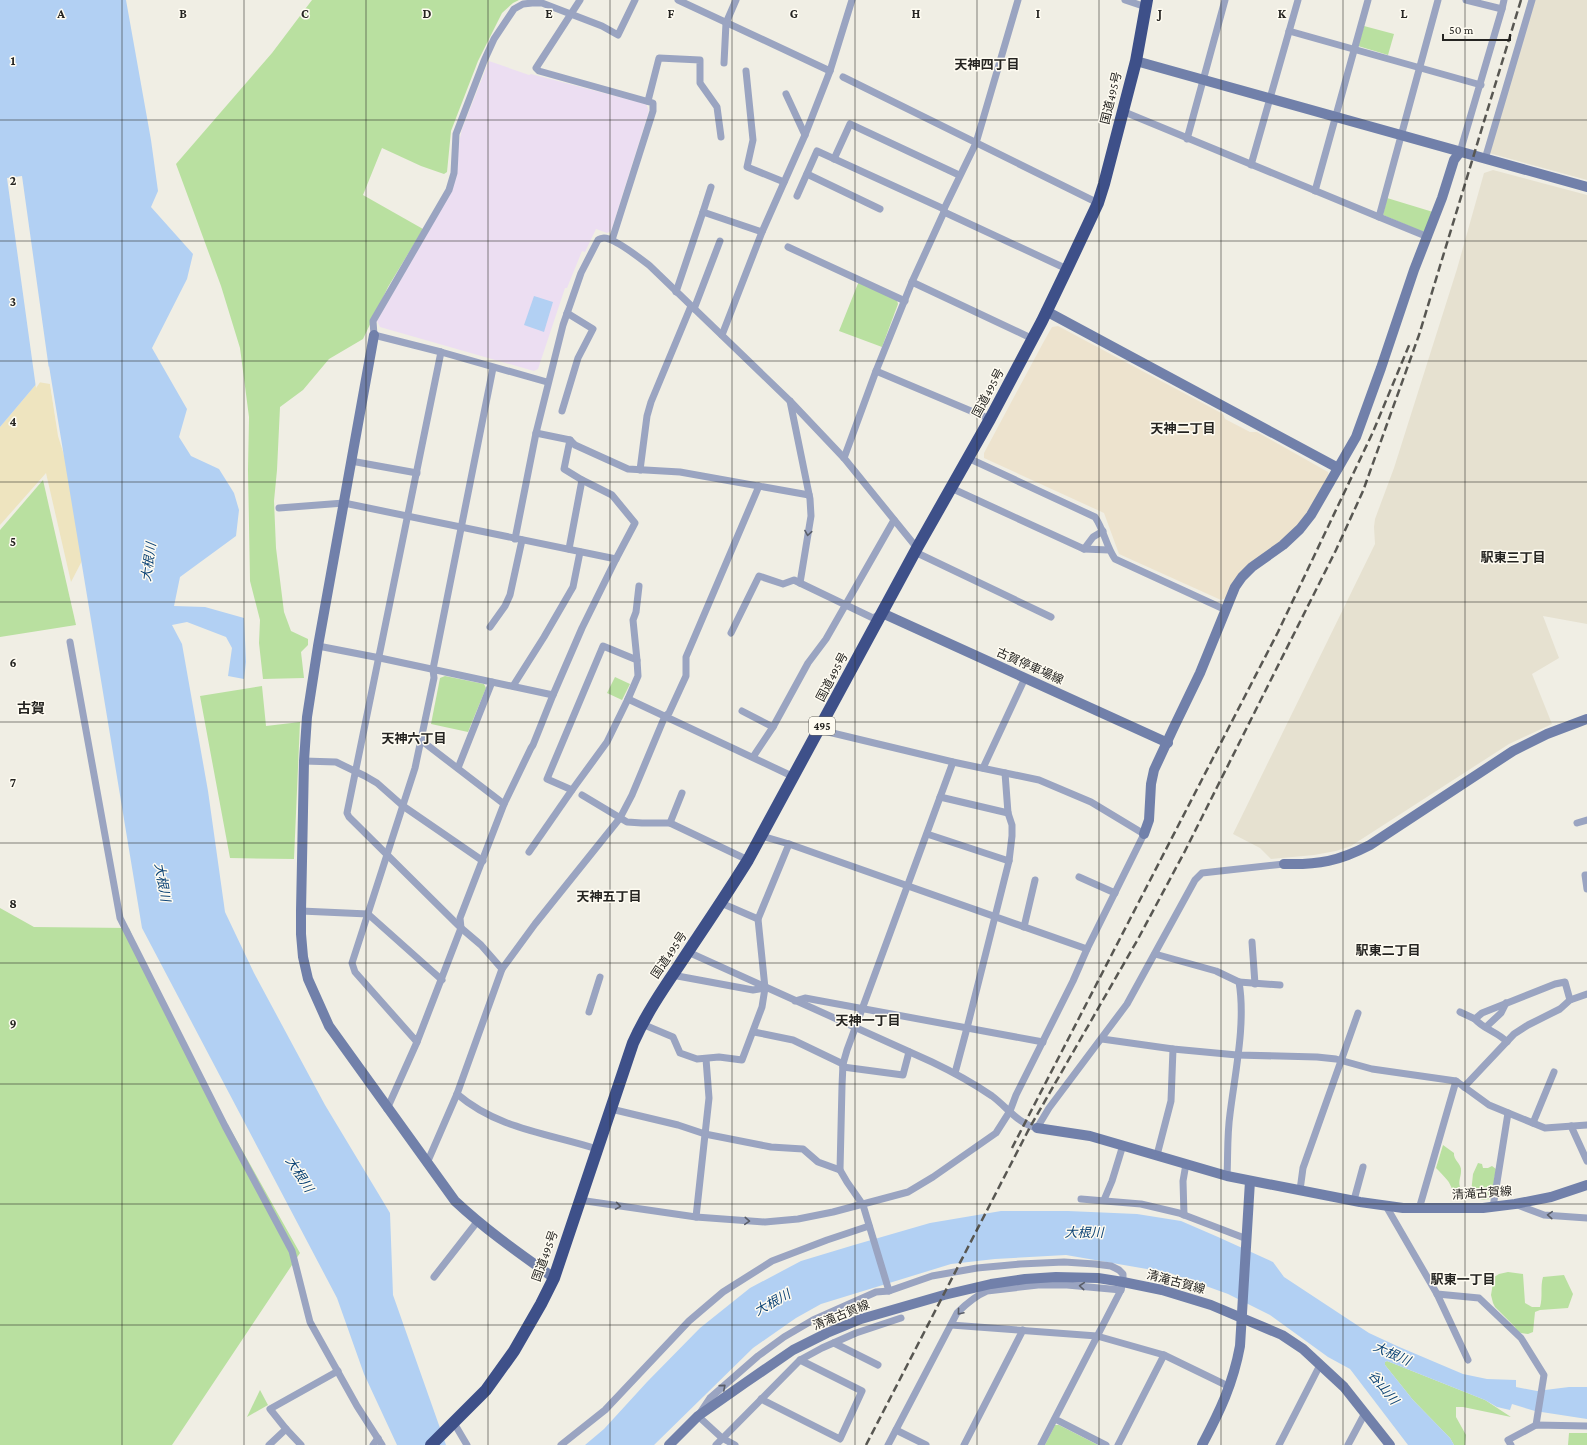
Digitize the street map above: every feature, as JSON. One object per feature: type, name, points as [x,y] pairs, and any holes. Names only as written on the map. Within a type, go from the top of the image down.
[{"type":"highway","name":"国道495号","points":[[452,1425],[486,1390],[514,1351],[526,1332],[554,1278],[633,1043],[642,1024],[654,1002],[721,903],[762,836],[916,550],[1033,339],[1098,203],[1136,61],[1147,4]]},
{"type":"highway","name":"495","points":[[431,1445],[452,1425]]},
{"type":"street","points":[[580,0],[536,68],[539,71],[653,103],[653,111],[612,240]]},
{"type":"street","points":[[554,1278],[500,1240],[477,1222],[455,1201],[329,1026],[318,1005],[308,979],[301,934],[304,761],[307,717],[318,646],[374,335],[374,322],[449,190],[454,173],[456,134],[484,61],[494,39],[514,10],[523,4],[532,1],[542,3],[602,26],[618,35],[635,0]]},
{"type":"street","points":[[678,0],[830,71]]},
{"type":"street","points":[[724,63],[726,23],[736,0]]},
{"type":"street","points":[[722,335],[762,232],[805,134],[830,71],[852,0]]},
{"type":"street","points":[[844,458],[876,371],[912,282],[959,175],[976,143],[1018,0]]},
{"type":"street","points":[[1125,0],[1147,4]]},
{"type":"street","points":[[1187,139],[1225,0]]},
{"type":"street","points":[[1251,165],[1298,0]]},
{"type":"street","points":[[1315,191],[1368,0]]},
{"type":"street","points":[[1379,217],[1438,0]]},
{"type":"street","points":[[1466,0],[1502,9]]},
{"type":"street","points":[[579,1200],[696,1217],[765,1222],[805,1217],[863,1205],[908,1192],[927,1182],[996,1133],[1010,1111],[1087,949],[1144,834],[1149,820],[1151,784],[1154,770],[1200,673],[1236,587],[1242,577],[1252,567],[1283,545],[1300,529],[1311,515],[1356,437],[1454,160],[1460,152],[1481,85],[1504,0]]},
{"type":"street","points":[[1485,159],[1532,0]]},
{"type":"street","points":[[1289,31],[1481,85]]},
{"type":"street","points":[[648,101],[659,58],[700,60],[700,83],[717,107],[721,137]]},
{"type":"street","points":[[1136,61],[1587,187]]},
{"type":"street","points":[[746,71],[753,140],[747,167],[784,182]]},
{"type":"street","points":[[843,77],[1098,203]]},
{"type":"street","points":[[786,94],[805,134]]},
{"type":"street","points":[[1122,112],[1428,237]]},
{"type":"street","points":[[834,159],[850,124],[959,175]]},
{"type":"street","points":[[797,196],[817,151],[1067,269]]},
{"type":"street","points":[[807,174],[880,209]]},
{"type":"street","points":[[676,292],[711,187]]},
{"type":"street","points":[[702,212],[762,232]]},
{"type":"street","points":[[490,627],[505,606],[510,595],[536,433],[547,382],[567,313],[581,273],[598,240],[604,238],[612,240],[636,255],[693,307],[790,401],[844,458],[916,550],[1051,618]]},
{"type":"street","points":[[640,470],[647,416],[651,402],[720,241]]},
{"type":"street","points":[[788,247],[905,301]]},
{"type":"street","points":[[912,282],[1033,339]]},
{"type":"street","points":[[1046,311],[1338,468]]},
{"type":"street","points":[[562,411],[578,358],[593,329],[567,313]]},
{"type":"street","points":[[374,335],[547,382]]},
{"type":"street","points":[[441,352],[409,517],[347,813],[349,817],[387,856],[461,928],[481,944],[502,970]]},
{"type":"street","points":[[417,1042],[355,972],[352,963],[415,768],[422,741],[434,678],[433,669],[493,368]]},
{"type":"street","points":[[876,371],[990,419]]},
{"type":"street","points":[[790,401],[810,499],[811,516],[800,583]]},
{"type":"street","points":[[536,433],[570,440],[575,445],[628,469],[680,472],[808,495]]},
{"type":"street","points":[[388,1109],[442,980],[461,928],[460,918],[504,804],[533,745],[582,628],[635,523],[612,495],[564,469],[570,440]]},
{"type":"street","points":[[968,458],[1095,517],[1103,531],[1109,550],[1115,560],[1226,610]]},
{"type":"street","points":[[351,461],[417,473]]},
{"type":"street","points":[[569,549],[582,480]]},
{"type":"street","points":[[426,1162],[457,1094],[502,970],[535,924],[620,818],[632,795],[665,716],[670,713],[686,676],[686,657],[759,486]]},
{"type":"street","points":[[951,488],[1084,549],[1109,550]]},
{"type":"street","points":[[279,508],[344,503],[616,560]]},
{"type":"street","points":[[753,757],[773,727],[808,663],[826,639],[894,520]]},
{"type":"street","points":[[1084,549],[1093,537],[1103,531]]},
{"type":"street","points":[[512,686],[544,637],[573,587],[580,552]]},
{"type":"street","points":[[731,633],[759,576],[782,584],[794,580],[873,618],[882,613]]},
{"type":"street","points":[[529,852],[607,742],[638,676],[633,620],[636,612],[639,586]]},
{"type":"street","name":"古賀停車場線","points":[[882,613],[1168,743]]},
{"type":"street","points":[[70,642],[120,918],[225,1126],[292,1251],[310,1322],[380,1442],[373,1445]]},
{"type":"street","points":[[318,646],[553,695]]},
{"type":"street","points":[[572,790],[547,779],[603,646],[636,660]]},
{"type":"street","points":[[983,768],[1025,678]]},
{"type":"street","points":[[458,768],[492,682]]},
{"type":"street","points":[[628,699],[794,777]]},
{"type":"street","points":[[742,712],[773,727]]},
{"type":"street","points":[[688,952],[954,1073],[993,1097],[1024,1124],[1037,1128],[1049,1108],[1127,1004],[1195,880],[1202,873],[1284,864],[1308,865],[1329,862],[1349,856],[1370,845],[1513,751],[1547,734],[1587,719]]},
{"type":"street","points":[[820,730],[953,762],[1039,780],[1091,802],[1144,834]]},
{"type":"street","points":[[422,741],[504,804]]},
{"type":"street","points":[[304,761],[336,762],[377,783],[402,806],[483,861]]},
{"type":"street","points":[[888,1288],[863,1205],[846,1182],[840,1170],[843,1065],[861,1009],[953,762]]},
{"type":"street","points":[[954,1073],[967,1028],[1009,861],[1012,825],[1008,814],[1005,773]]},
{"type":"street","points":[[670,823],[682,793]]},
{"type":"street","points":[[582,795],[627,822],[670,823],[748,860]]},
{"type":"street","points":[[940,797],[1008,814]]},
{"type":"street","points":[[1578,823],[1587,820]]},
{"type":"street","points":[[927,834],[1009,861]]},
{"type":"street","points":[[762,836],[789,844],[1087,949]]},
{"type":"street","points":[[642,1024],[673,1037],[680,1053],[697,1059],[719,1057],[742,1060],[754,1032],[762,1007],[765,988],[758,919],[789,844]]},
{"type":"street","points":[[1587,875],[1585,875],[1587,889]]},
{"type":"street","points":[[1079,877],[1115,893]]},
{"type":"street","points":[[1024,927],[1035,880]]},
{"type":"street","points":[[721,903],[758,919]]},
{"type":"street","points":[[301,911],[368,914],[442,980]]},
{"type":"street","points":[[1252,942],[1255,984]]},
{"type":"street","points":[[1155,954],[1216,971],[1239,982],[1280,985]]},
{"type":"street","points":[[672,975],[753,990],[765,988]]},
{"type":"street","points":[[589,1012],[600,977]]},
{"type":"street","points":[[1227,1176],[1230,1116],[1239,1049],[1241,1000],[1239,982]]},
{"type":"street","points":[[1475,1019],[1482,1013],[1506,1003],[1555,984],[1565,982],[1570,1000]]},
{"type":"street","points":[[1464,1087],[1514,1034],[1528,1025],[1560,1009],[1570,1000],[1587,994]]},
{"type":"street","points":[[795,1001],[804,998],[1043,1042]]},
{"type":"street","points":[[1486,1027],[1501,1013],[1506,1003]]},
{"type":"street","points":[[1460,1012],[1475,1019],[1479,1023],[1502,1036],[1507,1042]]},
{"type":"street","points":[[1300,1190],[1303,1168],[1358,1013]]},
{"type":"street","points":[[754,1032],[794,1040],[843,1065],[903,1075],[909,1052]]},
{"type":"street","points":[[1102,1039],[1173,1049],[1238,1055],[1318,1057],[1336,1059],[1372,1069],[1456,1081],[1489,1105],[1545,1128],[1587,1125]]},
{"type":"street","points":[[1157,1155],[1171,1101],[1173,1049]]},
{"type":"street","points":[[696,1217],[709,1098],[706,1059]]},
{"type":"street","points":[[1533,1123],[1554,1072]]},
{"type":"street","points":[[1419,1209],[1456,1081]]},
{"type":"street","points":[[457,1094],[486,1114],[520,1129],[597,1149]]},
{"type":"street","points":[[611,1109],[678,1125],[705,1134],[771,1147],[803,1149],[818,1162],[840,1170]]},
{"type":"street","points":[[1493,1207],[1508,1113]]},
{"type":"street","points":[[1571,1126],[1587,1162]]},
{"type":"street","name":"清滝古賀線","points":[[1037,1128],[1090,1136],[1227,1176],[1386,1206],[1419,1209],[1493,1207],[1551,1197],[1587,1185]]},
{"type":"street","points":[[1104,1200],[1123,1145]]},
{"type":"street","points":[[1184,1215],[1183,1181],[1186,1164]]},
{"type":"street","points":[[1354,1200],[1363,1167]]},
{"type":"street","points":[[1202,1445],[1230,1386],[1235,1371],[1240,1346],[1250,1181]]},
{"type":"street","points":[[1081,1199],[1141,1204],[1184,1215],[1247,1239]]},
{"type":"street","points":[[1515,1204],[1544,1215],[1587,1218]]},
{"type":"street","points":[[1386,1206],[1437,1294],[1468,1360]]},
{"type":"street","points":[[434,1277],[477,1222]]},
{"type":"street","points":[[561,1445],[606,1410],[689,1321],[723,1292],[772,1261],[820,1242],[869,1226]]},
{"type":"street","points":[[735,1445],[722,1438],[698,1416],[710,1398],[758,1356],[784,1337],[813,1320],[842,1306],[888,1288],[932,1276],[977,1268],[1064,1262],[1111,1266],[1123,1274],[1122,1286],[1041,1445]]},
{"type":"street","name":"清滝古賀線","points":[[669,1445],[698,1416],[793,1350],[827,1333],[861,1319],[944,1295],[991,1284],[1025,1279],[1056,1277],[1098,1278],[1122,1286],[1162,1290],[1242,1316],[1282,1335],[1303,1349],[1344,1387],[1390,1445]]},
{"type":"street","points":[[888,1445],[950,1325],[957,1313],[968,1303],[987,1291],[1067,1284],[1122,1286]]},
{"type":"street","points":[[1437,1294],[1479,1298],[1521,1338],[1544,1375],[1536,1425]]},
{"type":"street","points":[[716,1445],[800,1360],[834,1342],[901,1318]]},
{"type":"street","points":[[950,1325],[1096,1336],[1164,1355],[1230,1386]]},
{"type":"street","points":[[964,1445],[1023,1330]]},
{"type":"street","points":[[834,1342],[878,1364]]},
{"type":"street","points":[[1118,1445],[1164,1355]]},
{"type":"street","points":[[761,1399],[840,1439],[862,1391],[800,1360]]},
{"type":"street","points":[[1279,1445],[1320,1364]]},
{"type":"street","points":[[301,1445],[270,1409],[338,1371]]},
{"type":"street","points":[[1348,1445],[1365,1413]]},
{"type":"street","points":[[1055,1419],[1106,1445]]},
{"type":"street","points":[[452,1425],[467,1445]]},
{"type":"street","points":[[1511,1445],[1508,1440],[1536,1425],[1587,1426]]},
{"type":"street","points":[[269,1445],[286,1429]]},
{"type":"street","points":[[896,1430],[926,1445]]},
{"type":"shaded area","points":[[1535,0],[1587,0],[1587,180],[1489,153]]},
{"type":"shaded area","points":[[489,61],[529,75],[531,74],[646,104],[649,111],[611,231],[607,233],[596,229],[585,252],[582,251],[567,288],[565,288],[538,369],[534,371],[380,327],[377,321],[452,190],[457,174],[458,147],[462,129]]},
{"type":"shaded area","points":[[1493,170],[1587,195],[1587,624],[1543,616],[1559,658],[1532,674],[1552,724],[1509,744],[1351,846],[1336,851],[1314,855],[1271,859],[1260,848],[1233,834],[1375,544],[1375,519],[1394,468],[1457,269],[1484,173]]},
{"type":"shaded area","points":[[1058,326],[1223,414],[1225,419],[1250,432],[1257,432],[1328,472],[1329,477],[1308,514],[1296,529],[1226,598],[1221,600],[1119,554],[1104,513],[984,458],[984,453],[1043,343],[1052,327]]},
{"type":"green space","points":[[312,0],[519,0],[513,3],[502,13],[478,61],[451,131],[447,172],[444,174],[421,166],[382,148],[363,195],[423,229],[388,287],[363,339],[329,359],[303,390],[280,407],[274,501],[276,548],[284,612],[291,631],[308,639],[308,645],[301,652],[304,678],[263,679],[259,643],[260,620],[250,581],[248,470],[249,417],[240,348],[221,286],[176,164],[272,53]]},
{"type":"green space","points":[[1364,26],[1394,34],[1388,55],[1358,46]]},
{"type":"green space","points":[[1387,198],[1433,212],[1426,230],[1423,232],[1383,215]]},
{"type":"green space","points":[[859,281],[897,300],[898,304],[882,347],[839,331]]},
{"type":"green space","points":[[43,480],[76,625],[0,637],[0,530]]},
{"type":"green space","points":[[445,676],[484,684],[486,688],[468,732],[431,724],[440,678]]},
{"type":"green space","points":[[615,677],[630,684],[622,700],[607,693]]},
{"type":"green space","points":[[262,686],[266,726],[300,722],[294,859],[230,858],[200,696]]},
{"type":"green space","points":[[0,908],[34,927],[129,928],[164,1011],[300,1253],[172,1445],[0,1445]]},
{"type":"green space","points":[[1443,1145],[1454,1153],[1460,1166],[1461,1171],[1459,1185],[1465,1190],[1463,1196],[1457,1195],[1453,1191],[1448,1181],[1436,1168]]},
{"type":"green space","points":[[1478,1163],[1482,1164],[1483,1168],[1492,1166],[1496,1169],[1491,1199],[1478,1198],[1471,1193],[1473,1174]]},
{"type":"green space","points":[[1508,1272],[1523,1274],[1525,1303],[1532,1307],[1540,1307],[1543,1277],[1564,1275],[1573,1294],[1568,1308],[1540,1310],[1535,1312],[1533,1332],[1528,1334],[1517,1331],[1515,1327],[1495,1307],[1491,1295],[1494,1277]]},
{"type":"green space","points":[[1387,1361],[1485,1400],[1511,1417],[1463,1407],[1456,1407],[1456,1417],[1466,1435],[1465,1445],[1454,1445],[1450,1438],[1413,1400],[1385,1365],[1385,1362]]},
{"type":"green space","points":[[260,1390],[268,1405],[247,1417]]},
{"type":"green space","points":[[1055,1425],[1059,1425],[1098,1445],[1045,1445]]},
{"type":"green space","points":[[1569,1433],[1587,1433],[1587,1445],[1568,1445]]},
{"type":"sand","points":[[38,382],[50,384],[58,436],[69,471],[85,555],[71,582],[46,473],[0,525],[0,427]]},
{"type":"water","name":"大根川","points":[[0,0],[126,0],[151,140],[158,191],[151,207],[193,254],[187,279],[152,348],[187,409],[179,437],[191,456],[219,469],[234,493],[239,510],[236,536],[180,577],[174,606],[205,607],[244,618],[246,662],[244,679],[228,676],[232,648],[226,637],[187,622],[172,625],[182,644],[208,791],[225,912],[254,973],[325,1105],[390,1213],[393,1295],[446,1445],[397,1445],[364,1374],[337,1298],[142,928],[49,366],[38,382],[0,427]]},
{"type":"water","points":[[534,296],[553,302],[544,332],[524,325]]},
{"type":"water","points":[[1001,1211],[1068,1211],[1137,1214],[1181,1221],[1273,1262],[1284,1277],[1369,1333],[1463,1374],[1487,1379],[1516,1380],[1516,1387],[1537,1391],[1569,1387],[1587,1387],[1587,1419],[1535,1411],[1512,1404],[1510,1410],[1497,1407],[1485,1400],[1387,1361],[1385,1362],[1385,1365],[1413,1400],[1450,1438],[1454,1445],[1408,1445],[1350,1369],[1328,1357],[1270,1315],[1228,1294],[1170,1273],[1066,1255],[995,1259],[951,1264],[821,1304],[796,1318],[753,1348],[654,1445],[585,1445],[604,1429],[647,1382],[700,1328],[750,1288],[801,1261],[930,1223]]},
{"type":"pier","points":[[22,176],[57,427],[48,371],[36,388],[7,178]]},
{"type":"railway","points":[[866,1445],[1030,1127],[1138,939],[1185,851],[1336,550],[1363,491],[1419,335],[1521,0]]},
{"type":"railway","points":[[1012,1148],[1278,632],[1373,432],[1410,343]]},
{"type":"district","name":"天神四丁目","points":[[987,64]]},
{"type":"district","name":"天神二丁目","points":[[1183,428]]},
{"type":"district","name":"駅東三丁目","points":[[1513,557]]},
{"type":"district","name":"古賀","points":[[31,708]]},
{"type":"district","name":"天神六丁目","points":[[414,738]]},
{"type":"district","name":"天神五丁目","points":[[609,896]]},
{"type":"district","name":"駅東二丁目","points":[[1388,950]]},
{"type":"district","name":"天神一丁目","points":[[868,1020]]},
{"type":"district","name":"駅東一丁目","points":[[1463,1279]]},
{"type":"water label","name":"谷山川","points":[[1384,1387]]}]
